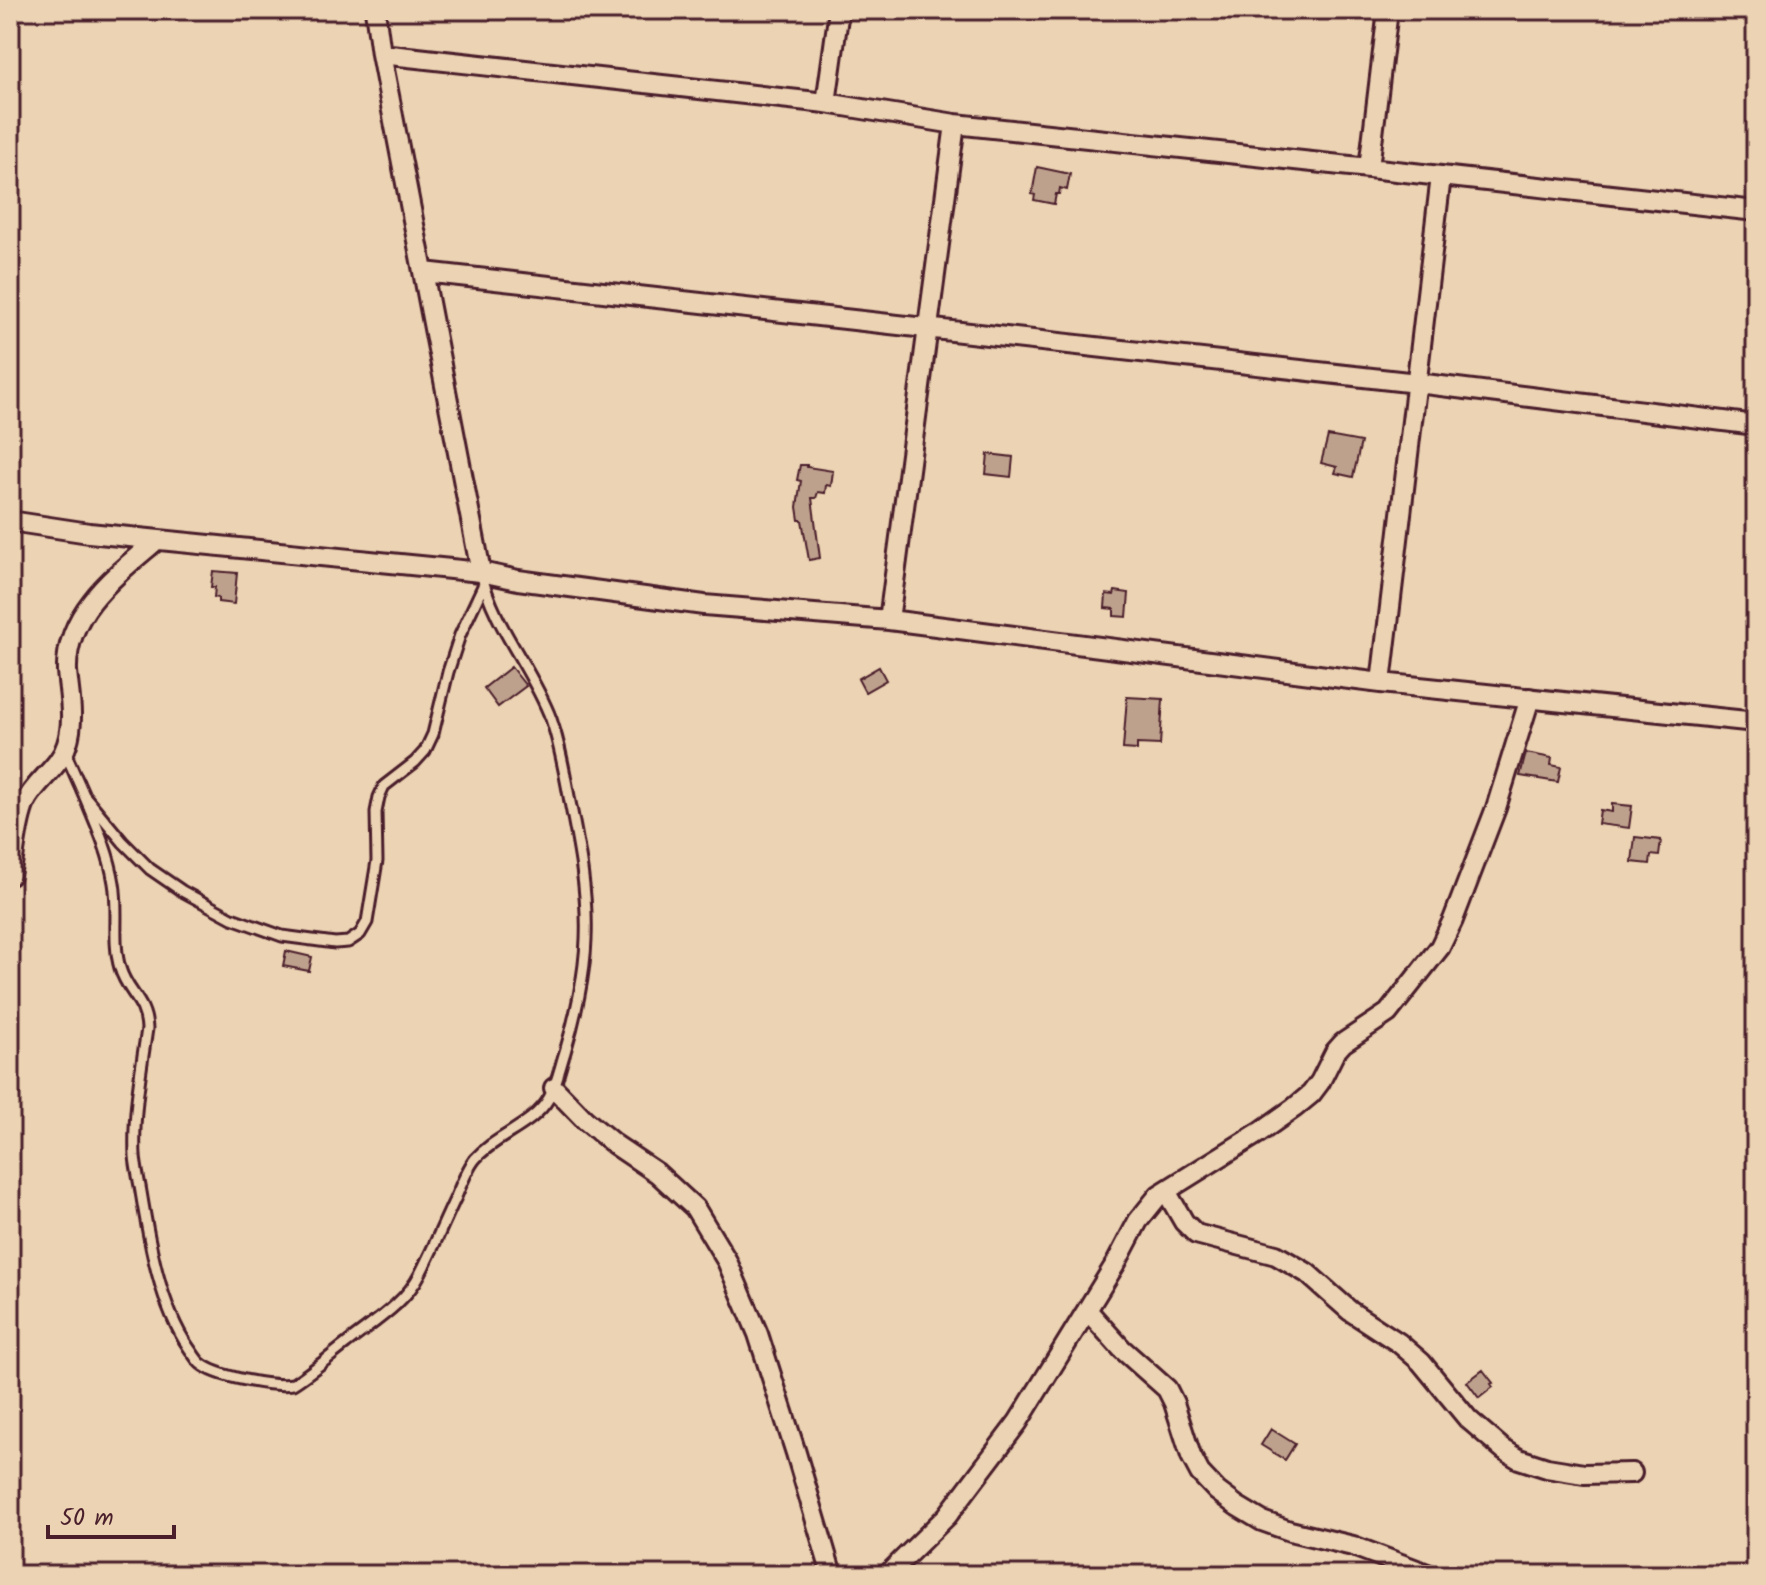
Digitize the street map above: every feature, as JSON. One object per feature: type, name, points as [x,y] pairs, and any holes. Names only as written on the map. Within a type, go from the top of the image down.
[{"type":"street","points":[[375,10],[482,578]]},
{"type":"street","points":[[826,103],[839,10]]},
{"type":"street","points":[[1369,168],[1388,10]]},
{"type":"street","points":[[381,54],[826,103],[955,124],[1756,211]]},
{"type":"street","points":[[889,620],[955,124]]},
{"type":"street","points":[[1381,683],[1441,176]]},
{"type":"street","points":[[424,272],[1417,383],[1756,425]]},
{"type":"street","points":[[10,521],[89,533],[518,580],[704,605],[889,620],[1381,683],[1756,722]]},
{"type":"street","points":[[10,875],[25,803],[65,752],[70,735],[72,711],[67,670],[68,650],[74,630],[107,582],[157,540]]},
{"type":"street","points":[[887,1575],[947,1516],[1018,1422],[1116,1263],[1138,1221],[1159,1195],[1260,1132],[1311,1094],[1335,1052],[1343,1043],[1388,1013],[1440,947],[1496,808],[1530,698]]},
{"type":"street","points":[[554,1088],[585,1120],[657,1173],[695,1208],[727,1261],[758,1334],[832,1575]]},
{"type":"street","points":[[1166,1191],[1184,1222],[1196,1234],[1276,1255],[1307,1273],[1350,1311],[1399,1343],[1421,1362],[1468,1419],[1519,1459],[1547,1468],[1584,1474],[1632,1473]]},
{"type":"street","points":[[1087,1310],[1122,1349],[1167,1389],[1191,1456],[1200,1473],[1217,1491],[1262,1521],[1353,1546],[1430,1575]]},
{"type":"lane","points":[[84,795],[150,869],[182,891],[232,918],[282,936],[348,942],[360,934],[367,922],[377,861],[376,812],[379,797],[384,786],[425,751],[433,734],[448,672],[482,578]]},
{"type":"lane","points":[[65,752],[106,848],[114,882],[121,972],[146,1016],[135,1157],[148,1234],[168,1309],[200,1363],[221,1373],[251,1381],[280,1386],[293,1384],[379,1319],[419,1277],[475,1160],[535,1114],[548,1100],[575,1011],[586,941],[583,876],[562,759],[551,720],[501,624],[482,578]]},
{"type":"building","points":[[1037,167],[1070,174],[1067,190],[1060,188],[1054,204],[1034,200],[1035,195],[1032,194]]},
{"type":"building","points":[[1328,436],[1361,442],[1353,477],[1335,473],[1337,467],[1321,463]]},
{"type":"building","points":[[988,454],[1013,457],[1011,477],[986,474]]},
{"type":"building","points":[[800,465],[833,471],[831,486],[826,485],[825,493],[818,492],[816,498],[812,498],[820,558],[809,560],[797,507]]},
{"type":"building","points":[[213,571],[237,573],[234,604],[218,602],[218,598],[214,597],[215,587],[211,587]]},
{"type":"building","points":[[1115,591],[1129,593],[1127,617],[1114,616],[1114,609],[1105,608],[1106,594],[1114,595]]},
{"type":"building","points":[[511,667],[526,686],[498,707],[484,688]]},
{"type":"building","points":[[879,667],[886,680],[865,692],[858,679]]},
{"type":"building","points":[[1127,697],[1163,699],[1160,745],[1137,744],[1137,750],[1123,749]]},
{"type":"building","points":[[1526,753],[1552,758],[1551,765],[1561,767],[1558,782],[1520,776]]},
{"type":"building","points":[[1612,804],[1632,806],[1629,828],[1598,824],[1600,810],[1612,812]]},
{"type":"building","points":[[1635,837],[1661,840],[1659,856],[1651,855],[1650,864],[1632,862]]},
{"type":"building","points":[[286,951],[312,957],[309,971],[283,966]]},
{"type":"building","points":[[1483,1370],[1493,1387],[1479,1398],[1467,1382]]},
{"type":"building","points":[[1271,1429],[1295,1444],[1285,1460],[1261,1445]]}]
